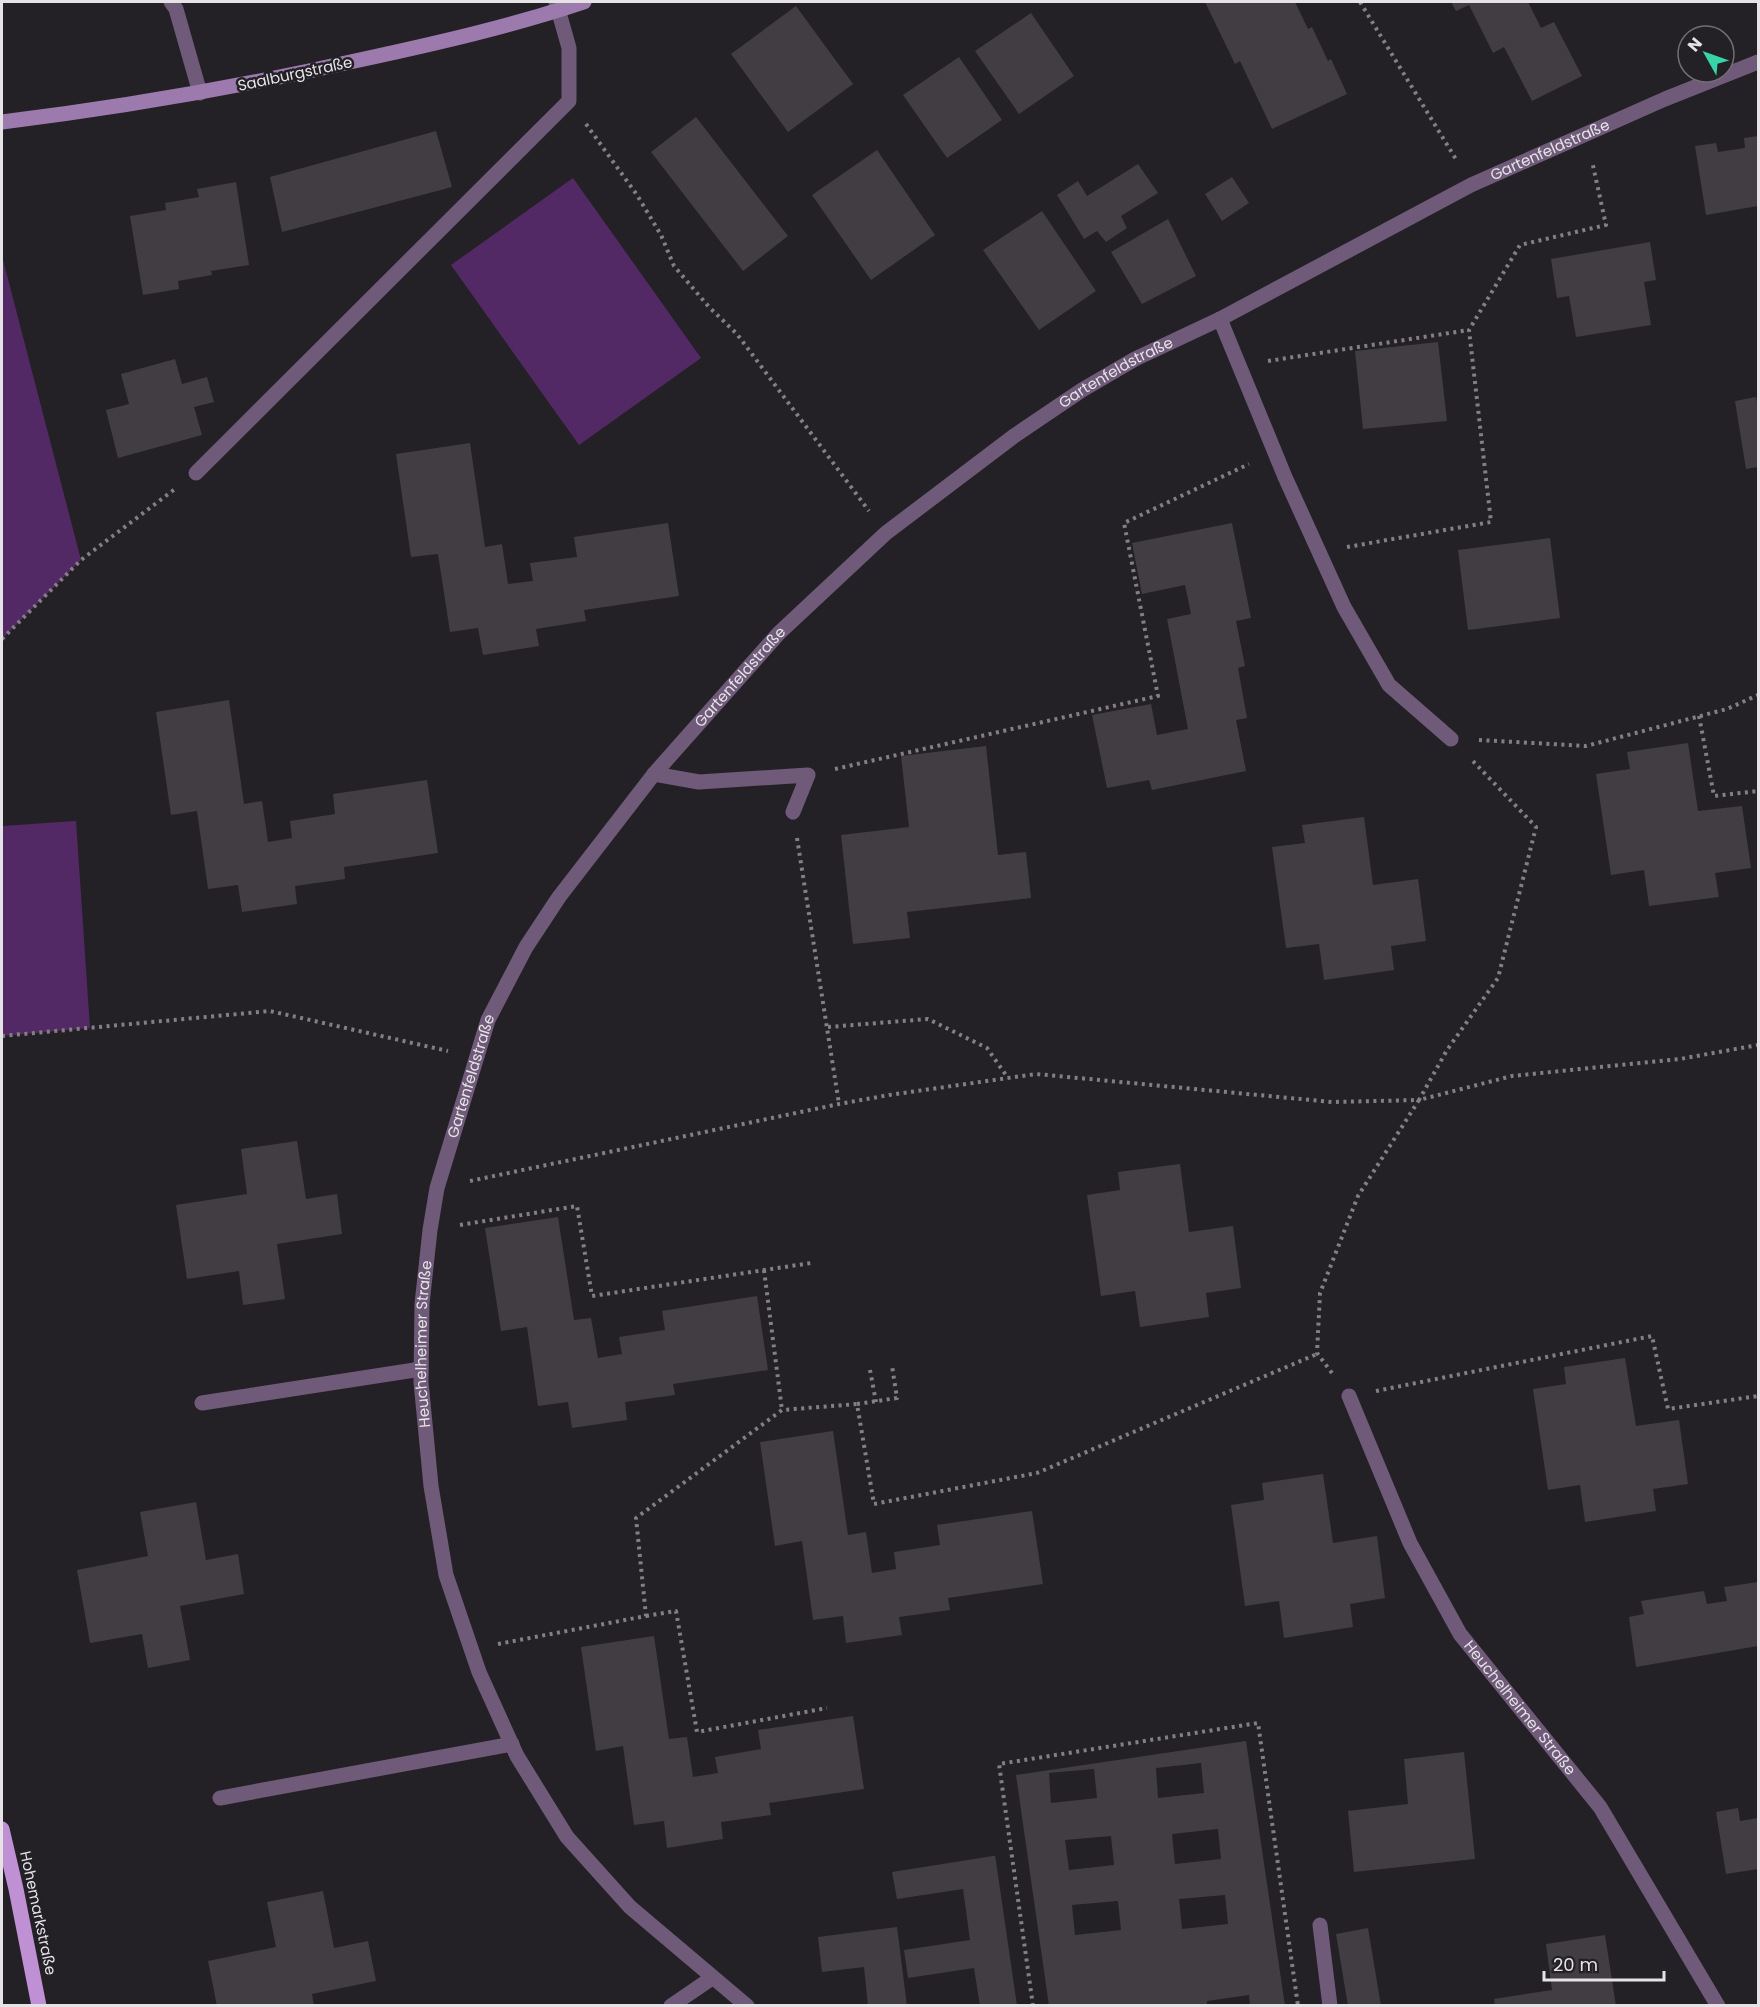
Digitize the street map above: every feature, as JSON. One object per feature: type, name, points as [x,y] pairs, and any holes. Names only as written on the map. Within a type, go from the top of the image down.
[{"type":"main road","name":"Hohemarkstraße","points":[[2,1829],[39,2006]]},
{"type":"street","points":[[171,2],[176,9],[200,93]]},
{"type":"street","name":"Saalburgstraße","points":[[2,122],[200,93],[428,45],[526,21],[558,6],[584,2]]},
{"type":"street","points":[[196,473],[568,101],[569,48],[558,6]]},
{"type":"street","name":"Gartenfeldstraße","points":[[437,1188],[488,1020],[526,947],[559,897],[654,774],[780,633],[886,533],[1005,442],[1082,390],[1135,359],[1220,319],[1471,185],[1665,99],[1758,62]]},
{"type":"street","points":[[2,114],[55,115]]},
{"type":"street","points":[[1220,319],[1344,607],[1389,685],[1451,739]]},
{"type":"street","points":[[654,774],[699,782],[808,776],[793,812]]},
{"type":"street","name":"Heuchelheimer Straße","points":[[437,1188],[422,1304],[421,1382],[431,1486],[446,1575],[479,1672],[517,1756],[567,1838],[630,1907],[747,2006]]},
{"type":"street","points":[[202,1403],[421,1369]]},
{"type":"street","name":"Heuchelheimer Straße","points":[[1349,1396],[1410,1543],[1460,1634],[1600,1807],[1718,2006]]},
{"type":"street","points":[[220,1798],[512,1744]]},
{"type":"street","points":[[1320,1926],[1330,2006]]},
{"type":"street","points":[[670,2006],[712,1978]]},
{"type":"path","points":[[1360,2],[1471,185]]},
{"type":"path","points":[[1319,552],[1491,522],[1469,330],[1520,245],[1606,225],[1586,134]]},
{"type":"path","points":[[594,135],[637,195],[661,235],[674,266],[709,307],[737,334],[886,533]]},
{"type":"path","points":[[1239,365],[1469,330]]},
{"type":"path","points":[[808,776],[1158,696],[1124,523],[1275,451]]},
{"type":"path","points":[[2,639],[81,560],[196,473]]},
{"type":"path","points":[[1451,739],[1586,746],[1727,709],[1758,695]]},
{"type":"path","points":[[1699,716],[1714,796],[1758,791]]},
{"type":"path","points":[[1451,739],[1536,827],[1498,978],[1447,1050],[1419,1100],[1359,1196],[1320,1293],[1317,1353],[1349,1396],[1652,1336],[1668,1409],[1758,1396]]},
{"type":"path","points":[[800,858],[839,1104]]},
{"type":"path","points":[[2,1036],[270,1011],[476,1058]]},
{"type":"path","points":[[828,1027],[928,1019],[987,1048],[1008,1078]]},
{"type":"path","points":[[437,1188],[839,1104],[1036,1074],[1332,1102],[1419,1100],[1512,1076],[1680,1059],[1758,1045]]},
{"type":"path","points":[[430,1230],[577,1206],[592,1296],[811,1263]]},
{"type":"path","points":[[764,1270],[782,1410]]},
{"type":"path","points":[[856,1404],[874,1504],[1036,1473],[1317,1353]]},
{"type":"path","points":[[646,1616],[636,1518],[782,1410],[897,1398],[892,1366]]},
{"type":"path","points":[[870,1370],[876,1402]]},
{"type":"path","points":[[471,1649],[676,1611],[697,1732],[827,1708]]},
{"type":"path","points":[[1033,2006],[999,1764],[1258,1723],[1298,2006]]},
{"type":"shaded area","points":[[573,178],[701,358],[579,445],[451,265]]},
{"type":"shaded area","points":[[2,256],[81,560],[2,639]]},
{"type":"shaded area","points":[[76,821],[90,1028],[2,1036],[2,826]]},
{"type":"building","points":[[1205,2],[1295,2],[1308,29],[1312,27],[1328,61],[1331,59],[1347,94],[1272,129],[1240,61],[1235,64]]},
{"type":"building","points":[[1451,2],[1528,2],[1541,28],[1554,22],[1582,76],[1532,101],[1504,47],[1493,53],[1469,5],[1456,11]]},
{"type":"building","points":[[796,6],[853,84],[788,132],[731,54]]},
{"type":"building","points":[[1031,13],[1074,76],[1019,114],[975,51]]},
{"type":"building","points":[[959,57],[1002,120],[947,158],[903,95]]},
{"type":"building","points":[[696,117],[788,236],[743,271],[651,152]]},
{"type":"building","points":[[436,131],[452,187],[282,232],[270,177]]},
{"type":"building","points":[[1758,136],[1758,206],[1706,215],[1695,146],[1716,143],[1718,152],[1745,148],[1744,138]]},
{"type":"building","points":[[877,150],[935,235],[871,280],[812,195]]},
{"type":"building","points":[[1138,164],[1158,193],[1121,216],[1127,228],[1106,242],[1097,231],[1084,239],[1057,195],[1078,181],[1087,196]]},
{"type":"building","points":[[1232,177],[1249,203],[1222,221],[1205,194]]},
{"type":"building","points":[[236,182],[249,265],[211,271],[212,275],[178,281],[179,289],[143,295],[130,216],[166,210],[165,203],[199,197],[197,189]]},
{"type":"building","points":[[1042,211],[1096,291],[1039,330],[983,250]]},
{"type":"building","points":[[1168,219],[1196,276],[1142,304],[1111,252]]},
{"type":"building","points":[[1650,242],[1656,280],[1644,282],[1651,325],[1576,337],[1569,296],[1557,298],[1551,259]]},
{"type":"building","points":[[1438,342],[1447,421],[1363,429],[1355,351]]},
{"type":"building","points":[[175,359],[182,384],[207,377],[214,402],[194,407],[202,435],[118,458],[106,410],[129,404],[121,374]]},
{"type":"building","points":[[1756,397],[1758,467],[1746,469],[1735,401]]},
{"type":"building","points":[[470,443],[485,547],[502,544],[508,584],[533,581],[530,563],[577,557],[574,537],[668,523],[679,596],[584,610],[586,621],[536,629],[539,646],[483,655],[478,628],[450,632],[438,554],[411,557],[396,454]]},
{"type":"building","points":[[1232,523],[1251,618],[1236,621],[1245,666],[1238,668],[1247,718],[1236,720],[1246,771],[1152,790],[1149,780],[1107,788],[1092,715],[1151,704],[1157,735],[1188,729],[1167,619],[1191,614],[1185,585],[1142,594],[1132,543]]},
{"type":"building","points":[[1550,538],[1560,618],[1468,630],[1458,550]]},
{"type":"building","points":[[229,700],[244,804],[262,801],[268,842],[292,838],[290,821],[335,814],[333,794],[427,780],[438,853],[344,867],[345,879],[295,886],[297,904],[242,912],[238,885],[208,889],[197,811],[171,815],[156,712]]},
{"type":"building","points":[[1688,743],[1698,811],[1742,806],[1751,868],[1715,873],[1719,897],[1649,906],[1644,870],[1611,875],[1596,774],[1630,769],[1627,752]]},
{"type":"building","points":[[986,746],[998,855],[1026,852],[1031,898],[907,912],[910,938],[853,944],[841,835],[909,827],[901,756]]},
{"type":"building","points":[[1364,817],[1373,885],[1418,879],[1426,941],[1391,946],[1394,970],[1324,980],[1319,944],[1286,948],[1272,847],[1305,843],[1302,825]]},
{"type":"building","points":[[297,1141],[306,1199],[337,1194],[342,1234],[277,1244],[285,1299],[243,1305],[239,1271],[187,1279],[176,1205],[247,1194],[241,1149]]},
{"type":"building","points":[[1180,1164],[1189,1232],[1233,1226],[1241,1288],[1206,1293],[1209,1317],[1140,1327],[1135,1291],[1101,1296],[1087,1195],[1120,1190],[1118,1172]]},
{"type":"building","points":[[558,1217],[574,1320],[591,1318],[598,1358],[622,1354],[619,1337],[665,1330],[662,1311],[757,1296],[768,1370],[673,1384],[675,1395],[625,1402],[627,1420],[572,1428],[568,1402],[538,1406],[527,1327],[501,1331],[485,1228]]},
{"type":"building","points":[[1625,1358],[1636,1426],[1679,1420],[1688,1484],[1653,1489],[1656,1511],[1585,1522],[1580,1485],[1548,1490],[1533,1389],[1566,1384],[1564,1367]]},
{"type":"building","points":[[833,1431],[848,1535],[866,1532],[872,1573],[896,1569],[894,1552],[940,1545],[937,1525],[1032,1511],[1043,1584],[948,1598],[950,1610],[899,1617],[902,1635],[846,1643],[843,1616],[813,1620],[802,1541],[775,1546],[760,1442]]},
{"type":"building","points":[[1323,1474],[1333,1543],[1377,1536],[1385,1598],[1350,1604],[1353,1627],[1284,1638],[1279,1601],[1245,1606],[1231,1505],[1264,1500],[1262,1483]]},
{"type":"building","points":[[196,1502],[206,1560],[238,1554],[244,1594],[180,1606],[190,1660],[148,1668],[142,1634],[90,1643],[77,1570],[148,1556],[140,1512]]},
{"type":"building","points":[[1758,1582],[1758,1646],[1636,1667],[1629,1617],[1644,1614],[1641,1601],[1704,1591],[1707,1604],[1727,1601],[1724,1587]]},
{"type":"building","points":[[654,1636],[669,1739],[687,1737],[693,1777],[718,1773],[715,1757],[761,1749],[758,1730],[853,1716],[864,1789],[769,1803],[771,1815],[721,1822],[723,1839],[667,1848],[664,1821],[634,1825],[623,1746],[596,1751],[581,1647]]},
{"type":"building","points":[[1246,1741],[1285,2006],[1250,2006],[1249,1995],[1207,2001],[1207,2006],[1049,2006],[1016,1775]],"holes":[[[1201,1763],[1204,1793],[1158,1798],[1156,1768]],[[1094,1769],[1097,1798],[1051,1803],[1049,1773]],[[1218,1829],[1221,1859],[1175,1864],[1172,1834]],[[1111,1836],[1114,1865],[1069,1870],[1065,1840]],[[1225,1895],[1228,1924],[1182,1929],[1179,1899]],[[1118,1901],[1121,1930],[1075,1935],[1072,1905]]]},
{"type":"building","points":[[1464,1752],[1475,1859],[1354,1872],[1348,1811],[1408,1804],[1404,1759]]},
{"type":"building","points":[[1738,1808],[1740,1821],[1758,1818],[1758,1869],[1726,1874],[1716,1812]]},
{"type":"building","points":[[995,1856],[1017,2006],[980,2006],[974,1968],[908,1978],[904,1950],[970,1940],[963,1889],[897,1899],[892,1872]]},
{"type":"building","points":[[323,1891],[334,1948],[368,1941],[376,1981],[312,1994],[314,2006],[217,2006],[208,1961],[276,1947],[267,1902]]},
{"type":"building","points":[[897,1927],[907,2006],[868,2006],[864,1967],[822,1972],[818,1937]]},
{"type":"building","points":[[1368,1928],[1381,2006],[1348,2006],[1336,1934]]},
{"type":"building","points":[[1605,1935],[1616,2006],[1495,2006],[1494,1999],[1552,1990],[1546,1944]]}]
